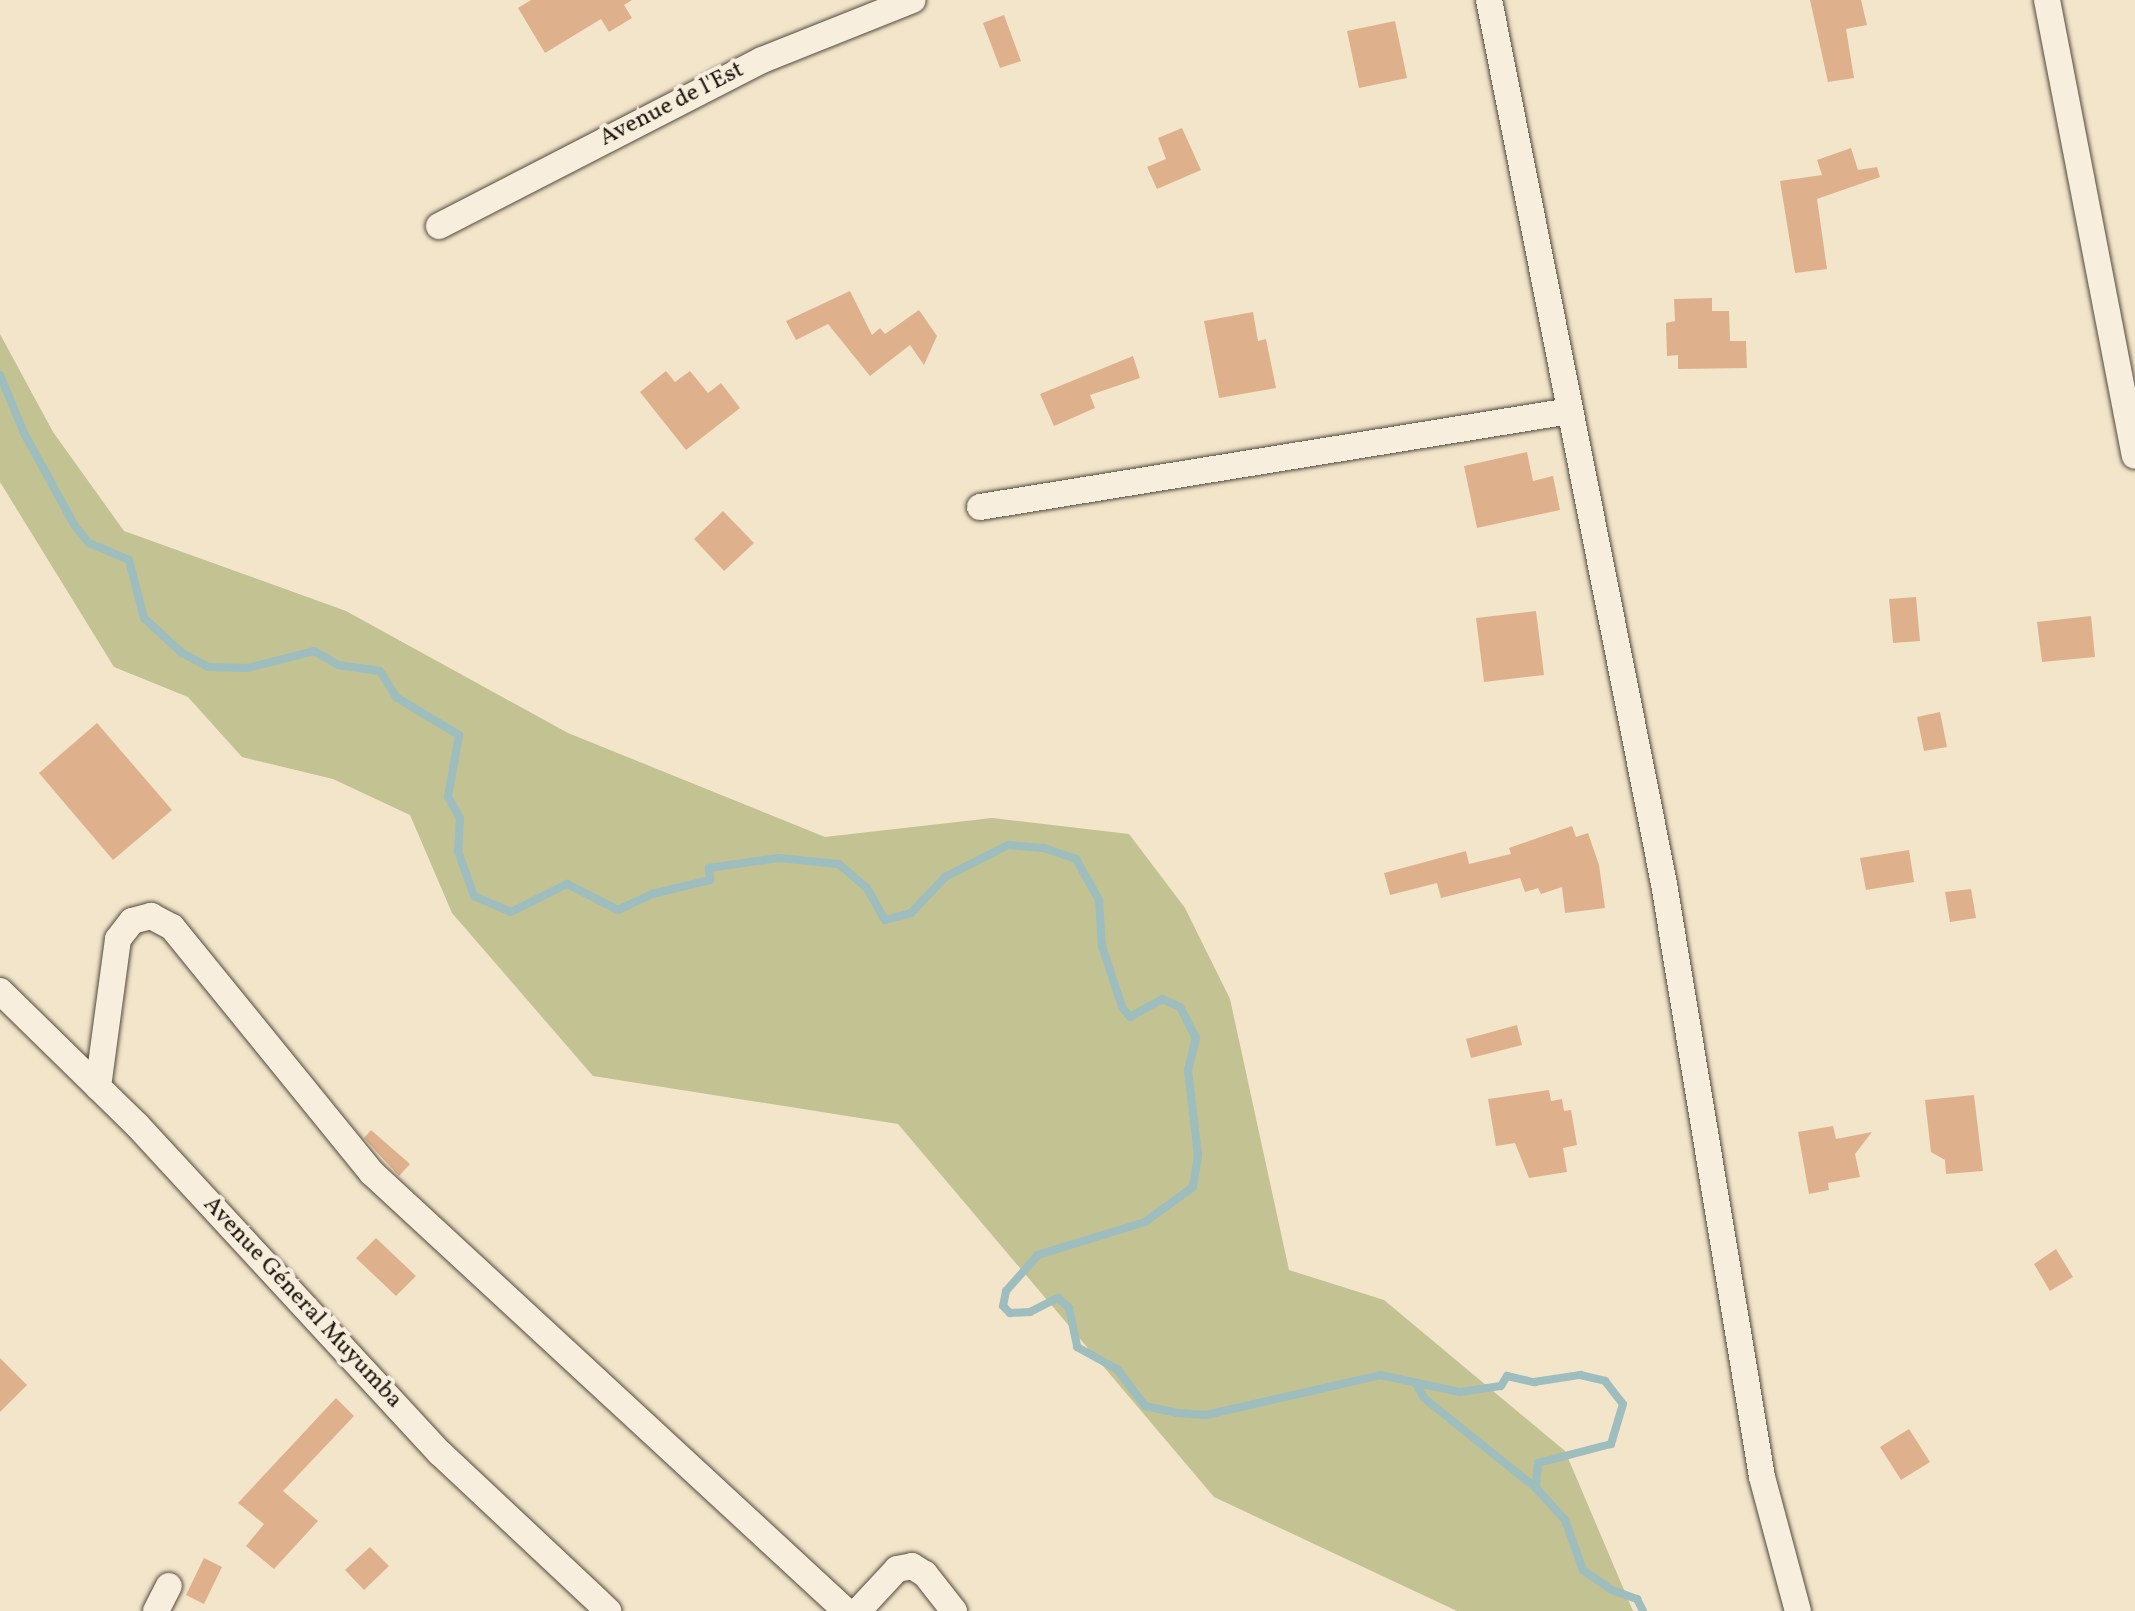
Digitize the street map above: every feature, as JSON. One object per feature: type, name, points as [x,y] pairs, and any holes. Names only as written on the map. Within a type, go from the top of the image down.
[{"type":"street","name":"Avenue de l'Est","points":[[439,226],[762,60],[913,0]]},
{"type":"street","points":[[1489,0],[1664,884],[1762,1477],[1798,1611]]},
{"type":"street","points":[[2047,0],[2135,456]]},
{"type":"street","points":[[980,507],[1570,411]]},
{"type":"street","points":[[98,1087],[118,939],[132,921],[151,916],[172,927],[372,1173],[846,1611]]},
{"type":"street","name":"Avenue Géneral Muyumba","points":[[0,991],[98,1087],[440,1453],[608,1611]]},
{"type":"street","points":[[858,1611],[897,1569],[912,1566],[954,1611]]},
{"type":"street","points":[[156,1611],[169,1586]]},
{"type":"green space","points":[[0,334],[53,432],[124,531],[346,611],[568,733],[825,837],[992,818],[1129,834],[1185,908],[1230,999],[1289,1270],[1384,1300],[1565,1451],[1633,1611],[1457,1611],[1214,1497],[898,1124],[593,1076],[452,913],[410,815],[333,779],[242,757],[188,697],[114,667],[0,482]]},
{"type":"building","points":[[531,0],[632,0],[624,5],[632,18],[609,32],[601,19],[545,53],[518,8]]},
{"type":"building","points":[[1810,0],[1861,0],[1867,25],[1846,29],[1854,78],[1828,82]]},
{"type":"building","points":[[1004,15],[1021,61],[1000,68],[983,23]]},
{"type":"building","points":[[1395,21],[1407,78],[1359,88],[1347,31]]},
{"type":"building","points":[[1182,128],[1201,170],[1157,189],[1147,167],[1166,159],[1158,138]]},
{"type":"building","points":[[1851,148],[1858,170],[1877,167],[1880,177],[1817,199],[1827,269],[1795,273],[1780,181],[1822,175],[1817,160]]},
{"type":"building","points":[[850,291],[872,335],[880,328],[885,334],[919,310],[937,336],[924,365],[910,345],[870,376],[828,324],[796,340],[786,321]]},
{"type":"building","points":[[1712,298],[1712,311],[1729,311],[1730,341],[1746,341],[1747,368],[1678,369],[1678,355],[1667,356],[1666,323],[1675,321],[1674,299]]},
{"type":"building","points":[[1253,312],[1258,341],[1266,339],[1276,388],[1219,398],[1204,321]]},
{"type":"building","points":[[1133,356],[1140,378],[1090,395],[1095,408],[1054,426],[1040,394]]},
{"type":"building","points":[[666,371],[675,382],[690,371],[708,393],[721,383],[740,408],[686,450],[640,392]]},
{"type":"building","points":[[1527,452],[1533,481],[1553,476],[1560,510],[1477,528],[1464,466]]},
{"type":"building","points":[[723,511],[754,543],[724,571],[694,539]]},
{"type":"building","points":[[1916,597],[1920,641],[1893,643],[1889,599]]},
{"type":"building","points":[[1536,611],[1544,675],[1484,682],[1476,618]]},
{"type":"building","points":[[2091,616],[2095,657],[2042,662],[2037,622]]},
{"type":"building","points":[[1940,712],[1947,747],[1924,751],[1917,717]]},
{"type":"building","points":[[97,723],[172,810],[113,860],[39,773]]},
{"type":"building","points":[[1572,826],[1576,837],[1588,833],[1599,865],[1605,908],[1565,913],[1562,887],[1541,894],[1538,888],[1525,892],[1520,878],[1441,898],[1437,883],[1390,895],[1384,873],[1466,851],[1469,864],[1511,854],[1509,848]]},
{"type":"building","points":[[1909,850],[1914,882],[1866,890],[1860,858]]},
{"type":"building","points":[[1971,889],[1976,918],[1950,922],[1945,892]]},
{"type":"building","points":[[1517,1025],[1522,1045],[1471,1058],[1466,1039]]},
{"type":"building","points":[[1549,1090],[1551,1101],[1562,1099],[1564,1111],[1571,1110],[1577,1145],[1563,1148],[1567,1172],[1529,1178],[1515,1143],[1496,1146],[1488,1099]]},
{"type":"building","points":[[1974,1095],[1983,1171],[1946,1174],[1945,1160],[1931,1152],[1925,1100]]},
{"type":"building","points":[[1833,1126],[1836,1139],[1872,1132],[1855,1154],[1860,1177],[1828,1183],[1829,1190],[1809,1194],[1798,1132]]},
{"type":"building","points":[[371,1130],[410,1164],[399,1176],[364,1138]]},
{"type":"building","points":[[376,1238],[416,1276],[396,1296],[356,1258]]},
{"type":"building","points":[[2056,1249],[2073,1277],[2050,1291],[2034,1264]]},
{"type":"building","points":[[0,1358],[27,1385],[0,1412]]},
{"type":"building","points":[[336,1398],[354,1416],[283,1491],[318,1521],[274,1569],[246,1546],[264,1524],[238,1503]]},
{"type":"building","points":[[1909,1429],[1930,1462],[1901,1480],[1880,1447]]},
{"type":"building","points":[[370,1547],[389,1566],[364,1590],[345,1570]]},
{"type":"building","points":[[204,1558],[222,1567],[204,1604],[186,1595]]},
{"type":"waterway","points":[[0,375],[24,433],[75,526],[89,543],[129,560],[144,618],[182,653],[208,667],[248,668],[314,651],[338,665],[380,671],[396,697],[459,735],[448,797],[460,818],[458,851],[474,896],[511,912],[567,884],[618,910],[652,894],[710,880],[709,868],[778,858],[839,864],[867,888],[885,920],[911,913],[945,877],[1008,845],[1044,848],[1076,859],[1099,900],[1102,946],[1122,1007],[1130,1017],[1162,999],[1180,1007],[1196,1038],[1188,1070],[1198,1155],[1193,1187],[1145,1222],[1038,1255],[1006,1291],[1003,1306],[1010,1313],[1030,1312],[1058,1298],[1069,1308],[1077,1347],[1117,1369],[1145,1406],[1177,1413],[1206,1415],[1380,1375],[1460,1392],[1501,1386],[1507,1376],[1534,1382],[1580,1375],[1605,1381],[1623,1404],[1611,1444],[1538,1463],[1536,1488],[1565,1520],[1583,1570],[1612,1590],[1637,1599],[1643,1611]]},
{"type":"waterway","points":[[1416,1384],[1424,1398],[1536,1488]]}]
